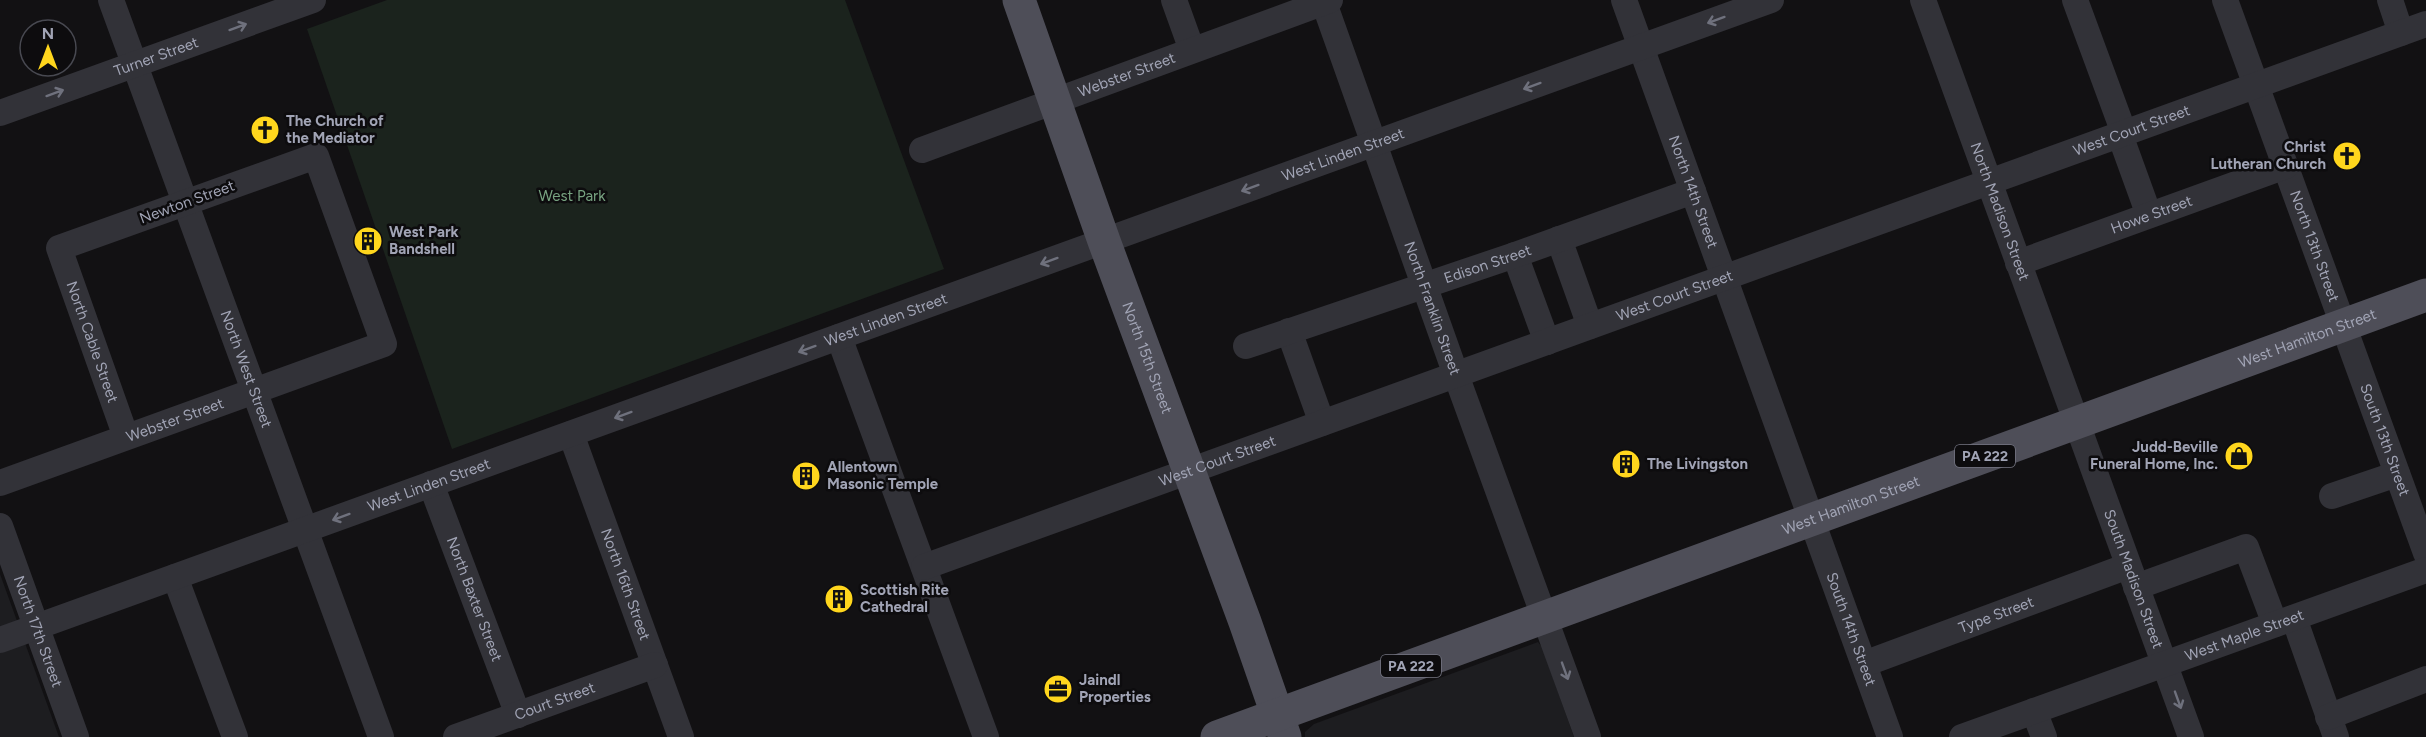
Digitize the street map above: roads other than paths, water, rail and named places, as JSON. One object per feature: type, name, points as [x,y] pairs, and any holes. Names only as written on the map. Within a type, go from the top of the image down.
[{"type":"main road","name":"North 15th Street","points":[[1020,0],[1104,241],[1245,622],[1281,726]]},
{"type":"main road","name":"West Hamilton Street","points":[[1281,726],[1545,616],[2426,295]]},
{"type":"main road","name":"PA 222","points":[[1217,737],[1281,726]]},
{"type":"street","name":"North West Street","points":[[111,0],[381,737]]},
{"type":"street","name":"Turner Street","points":[[0,113],[313,0]]},
{"type":"street","points":[[1174,0],[1192,50]]},
{"type":"street","name":"North 14th Street","points":[[1624,0],[1813,520]]},
{"type":"street","name":"West Linden Street","points":[[0,640],[1771,0]]},
{"type":"street","name":"North Madison Street","points":[[1923,0],[2076,422]]},
{"type":"street","points":[[2075,0],[2149,215]]},
{"type":"street","name":"North 13th Street","points":[[2225,0],[2343,325]]},
{"type":"street","points":[[2390,0],[2402,33]]},
{"type":"street","name":"Webster Street","points":[[922,150],[1326,1]]},
{"type":"street","name":"North Franklin Street","points":[[1326,1],[1456,375],[1588,737]]},
{"type":"street","name":"West Court Street","points":[[924,567],[2426,24]]},
{"type":"street","name":"Newton Street","points":[[58,248],[316,156],[384,344]]},
{"type":"street","name":"Howe Street","points":[[2018,263],[2286,166]]},
{"type":"street","name":"Edison Street","points":[[1246,346],[1515,255],[1693,191]]},
{"type":"street","points":[[1559,239],[1590,326]]},
{"type":"street","name":"North Cable Street","points":[[58,248],[126,437]]},
{"type":"street","points":[[1515,255],[1547,342]]},
{"type":"street","name":"South 13th Street","points":[[2343,325],[2426,553]]},
{"type":"street","points":[[1289,331],[1322,423]]},
{"type":"street","points":[[840,337],[986,737]]},
{"type":"street","name":"Webster Street","points":[[0,483],[384,344]]},
{"type":"street","name":"South Madison Street","points":[[2076,422],[2191,737]]},
{"type":"street","name":"North 16th Street","points":[[571,434],[681,737]]},
{"type":"street","points":[[2332,496],[2397,474]]},
{"type":"street","name":"North Baxter Street","points":[[431,484],[518,715]]},
{"type":"street","name":"South 14th Street","points":[[1813,520],[1890,737]]},
{"type":"street","name":"North 17th Street","points":[[0,526],[76,737]]},
{"type":"street","name":"Type Street","points":[[1864,664],[2132,576],[2246,547],[2284,621]]},
{"type":"street","name":"West Maple Street","points":[[1962,737],[2426,570]]},
{"type":"street","points":[[175,577],[234,737]]},
{"type":"street","points":[[2284,621],[2332,727],[2426,680]]},
{"type":"street","name":"Court Street","points":[[456,737],[655,665]]},
{"type":"street","points":[[2034,711],[2044,737]]},
{"type":"place","name":"The Church of the Mediator","points":[[265,130]]},
{"type":"place","name":"Christ Lutheran Church","points":[[2347,156]]},
{"type":"place","name":"West Park Bandshell","points":[[368,241]]},
{"type":"place","name":"Judd-Beville Funeral Home, Inc.","points":[[2239,456]]},
{"type":"place","name":"The Livingston","points":[[1626,464]]},
{"type":"place","name":"Allentown Masonic Temple","points":[[806,476]]},
{"type":"place","name":"Scottish Rite Cathedral","points":[[839,599]]},
{"type":"place","name":"Jaindl Properties","points":[[1058,689]]},
{"type":"park label","name":"West Park","points":[[572,196]]}]
